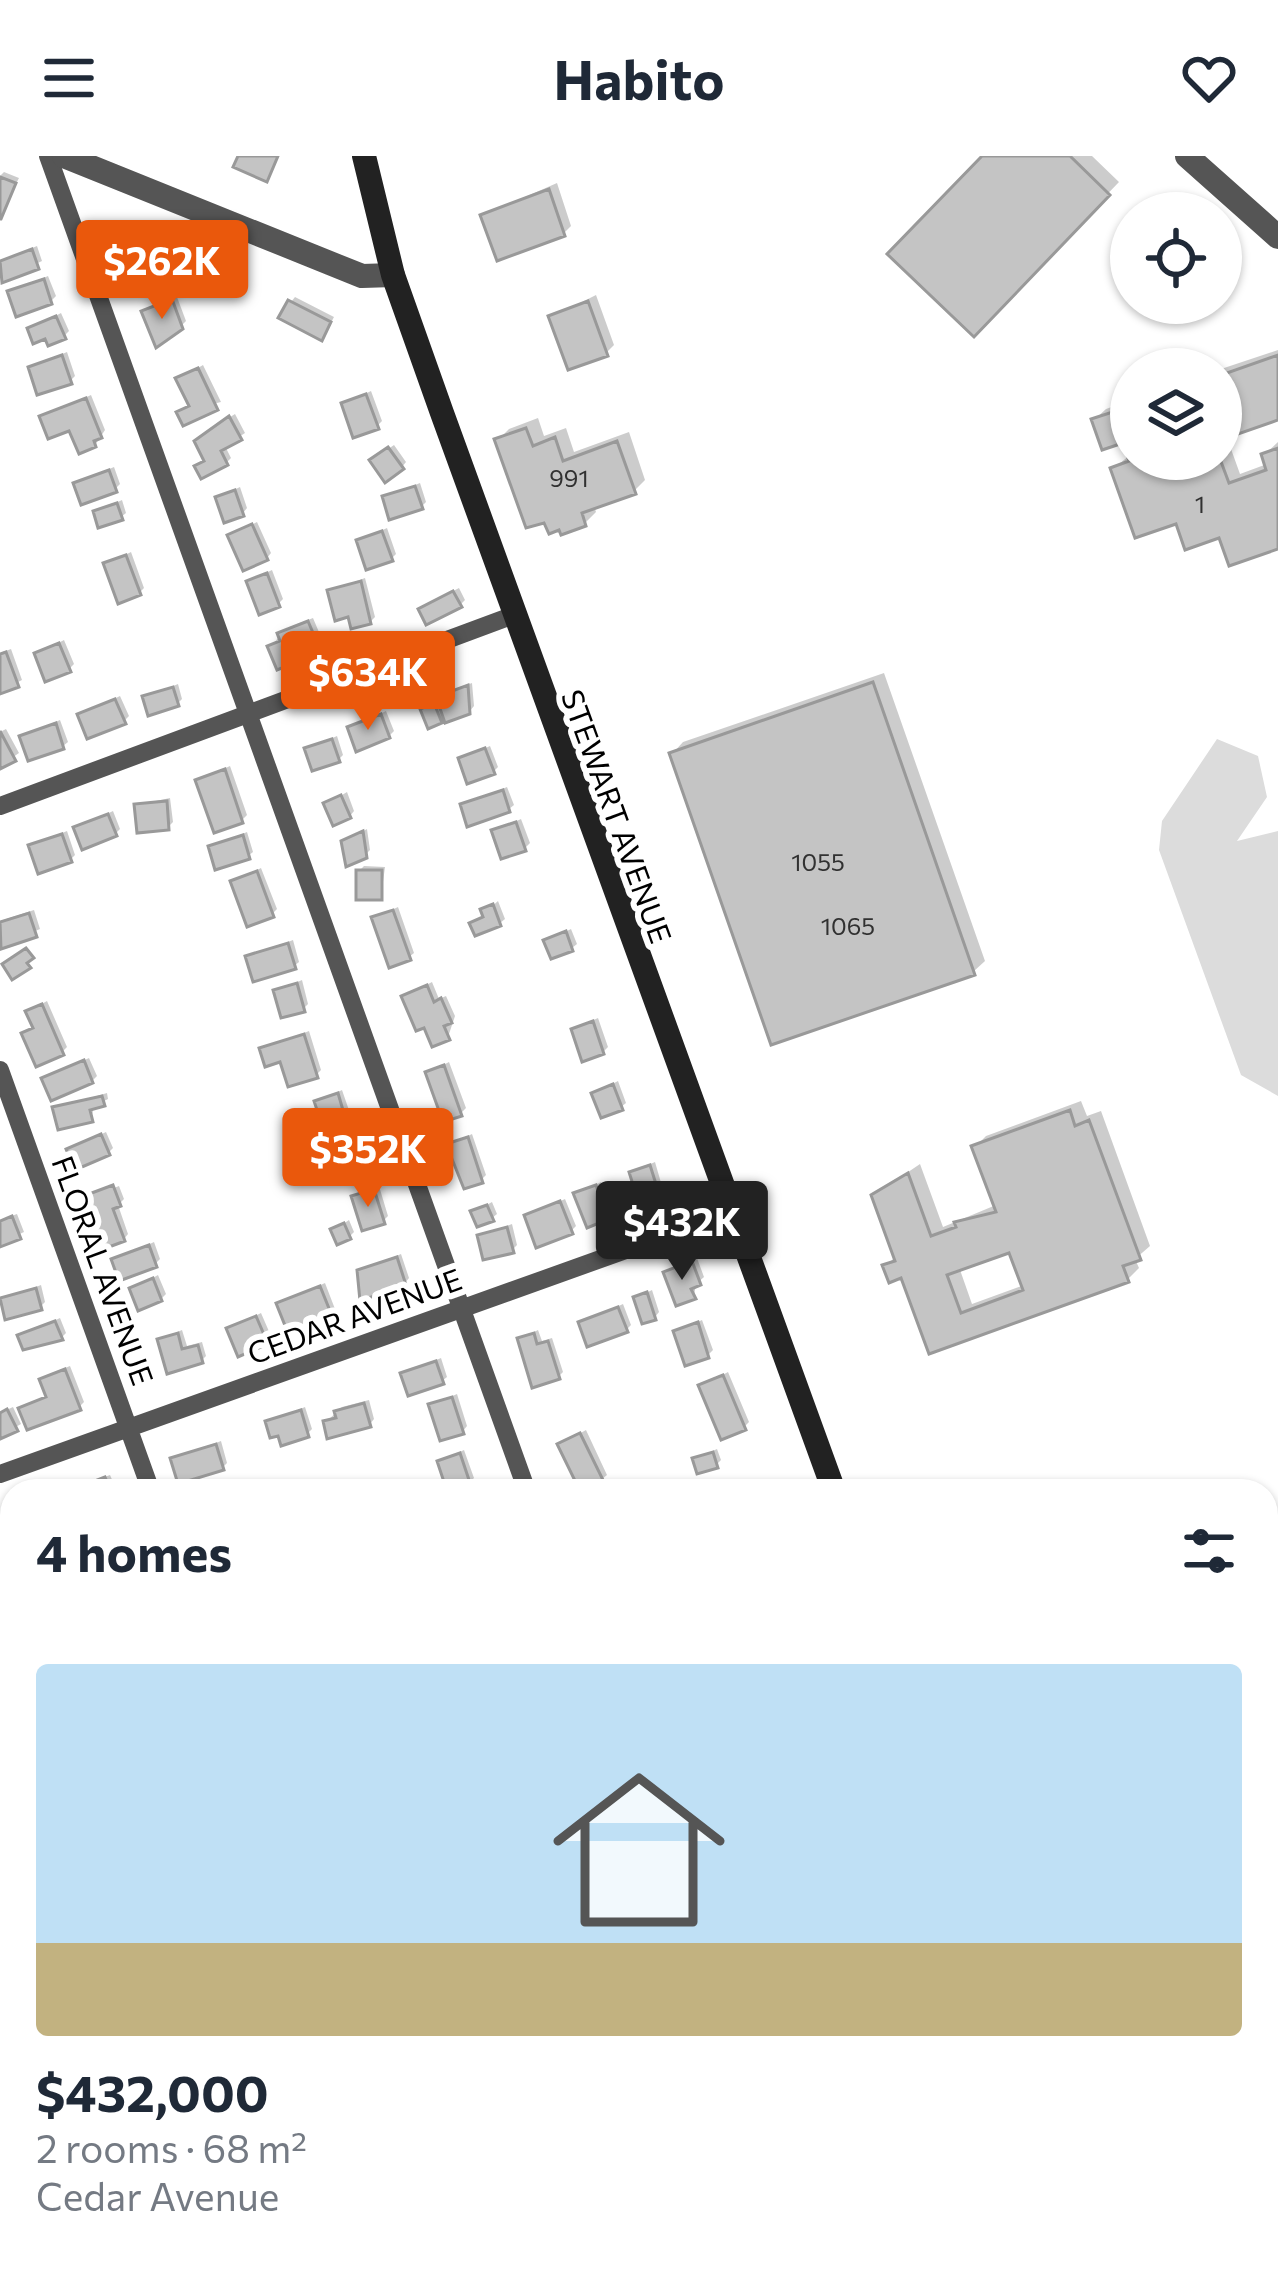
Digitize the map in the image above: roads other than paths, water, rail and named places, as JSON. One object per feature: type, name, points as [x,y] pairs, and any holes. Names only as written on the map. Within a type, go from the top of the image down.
[{"type":"main road","name":"STEWART AVENUE","points":[[364,156],[394,275],[729,1213],[829,1479]]},
{"type":"street","points":[[48,156],[523,1479]]},
{"type":"street","points":[[64,156],[362,276],[394,275]]},
{"type":"street","points":[[1186,156],[1278,237]]},
{"type":"street","points":[[0,806],[514,615]]},
{"type":"street","name":"FLORAL AVENUE","points":[[0,1070],[147,1479]]},
{"type":"street","name":"CEDAR AVENUE","points":[[0,1474],[729,1213]]}]
